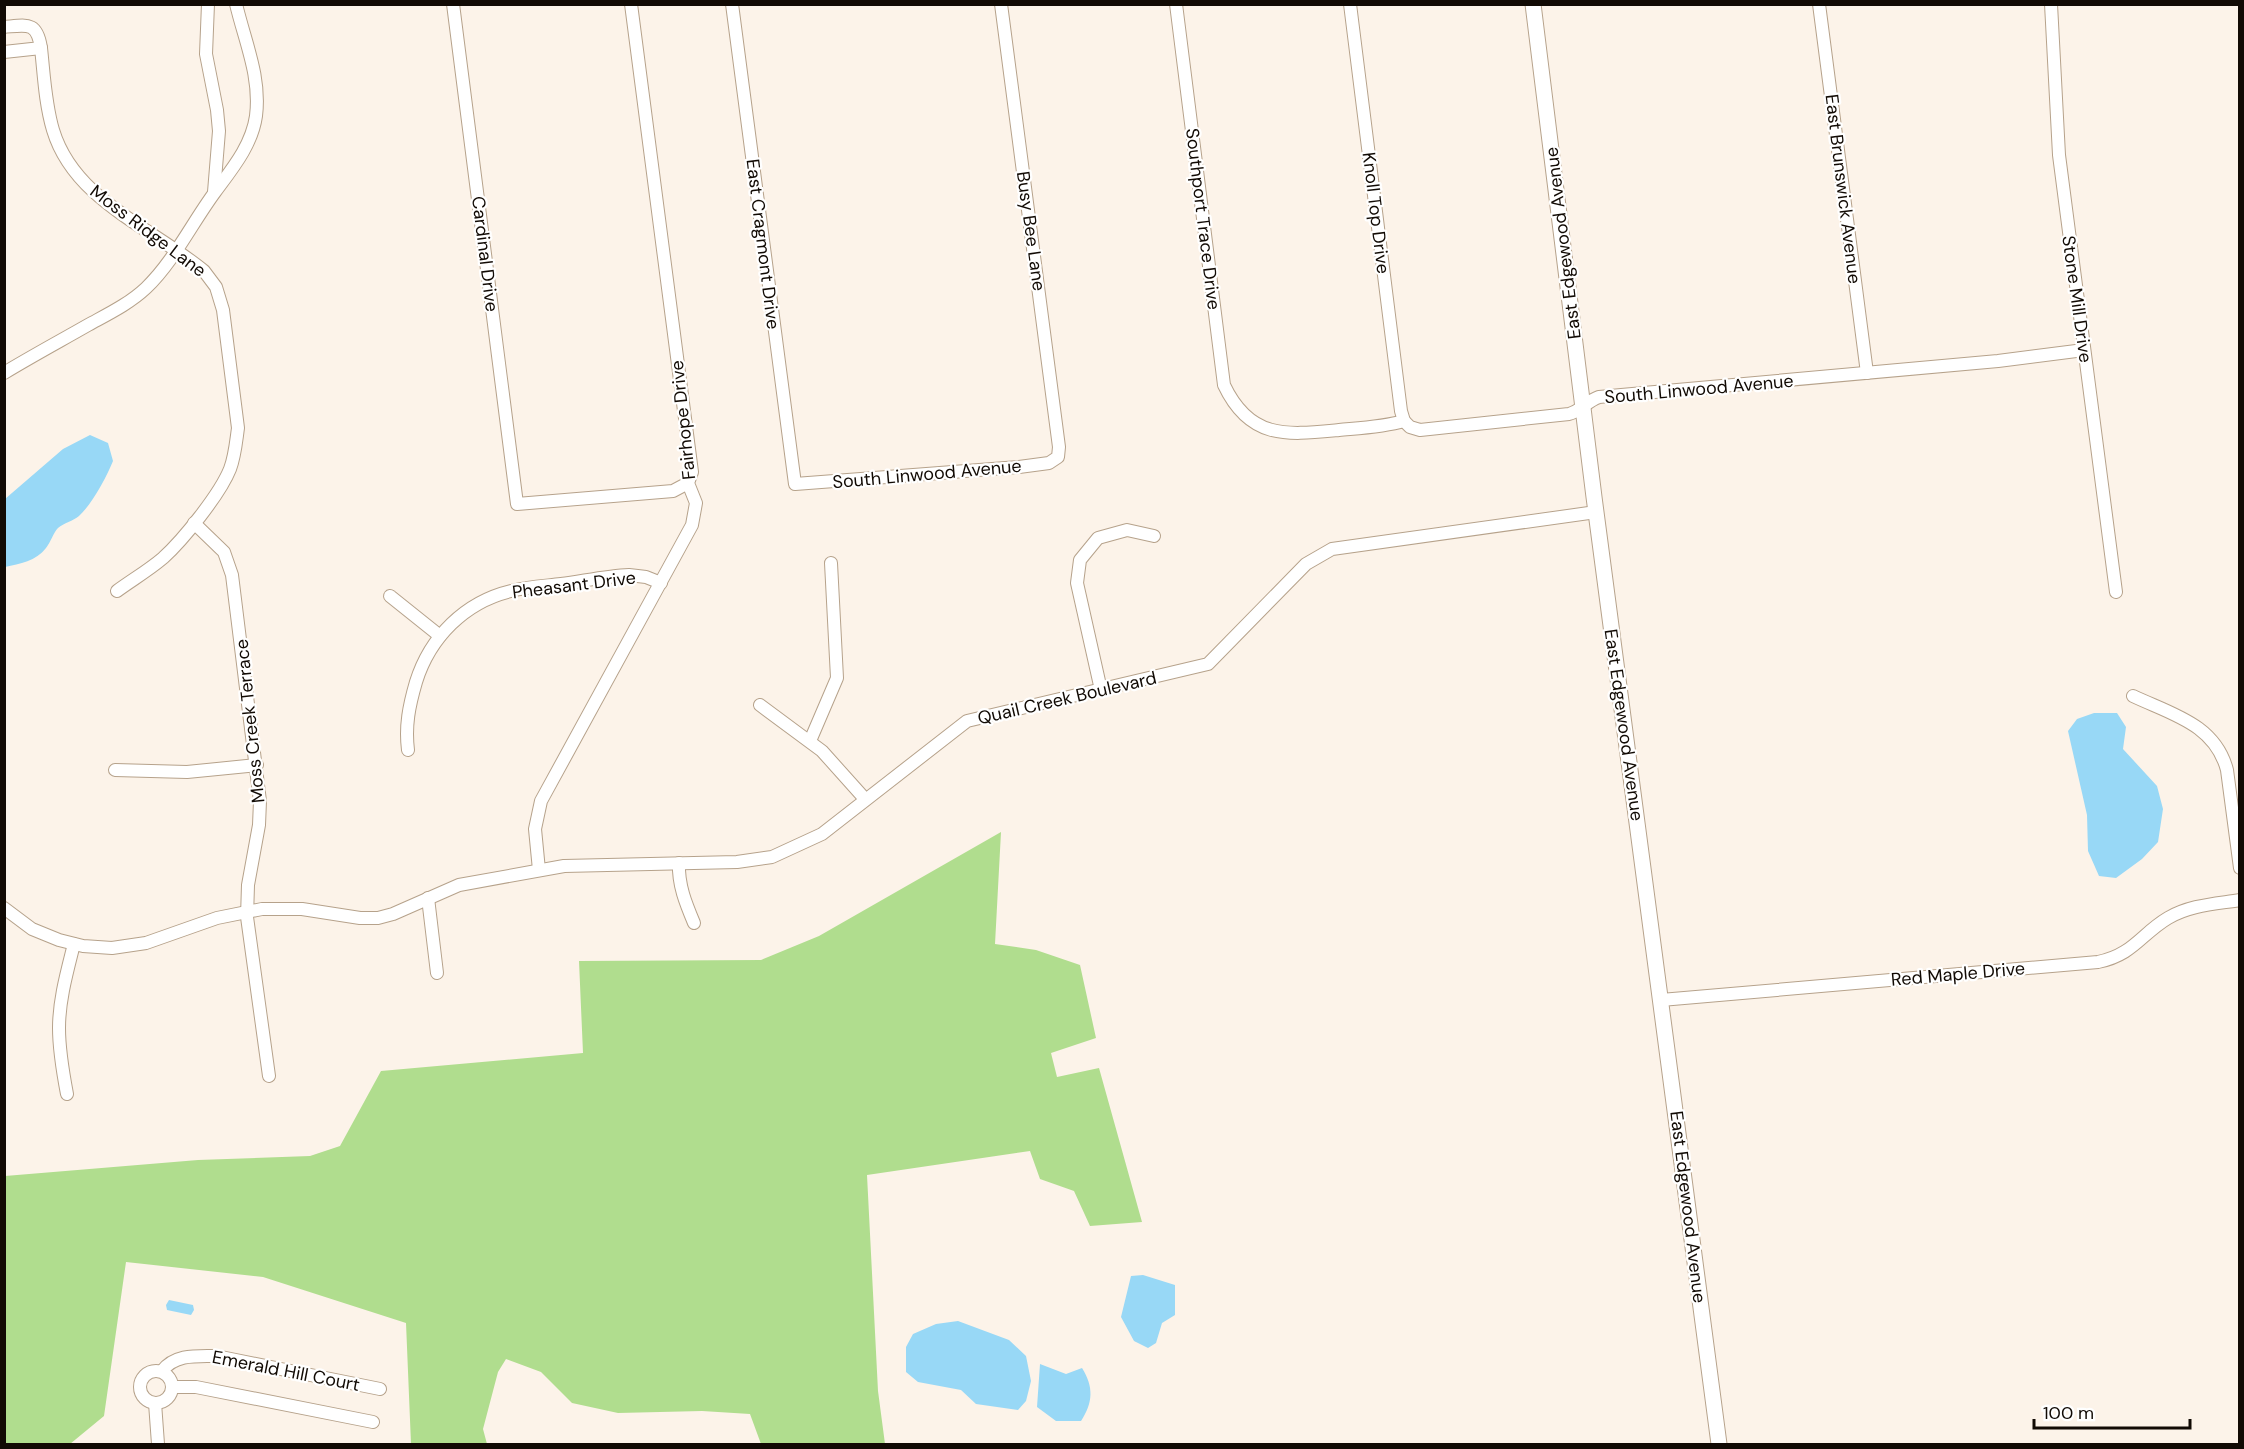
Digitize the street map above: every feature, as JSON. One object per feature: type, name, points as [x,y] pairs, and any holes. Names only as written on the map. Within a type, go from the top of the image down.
[{"type":"main road","name":"East Edgewood Avenue","points":[[1533,4],[1596,512],[1719,1444]]},
{"type":"street","points":[[208,4],[206,54],[219,131],[214,193]]},
{"type":"street","points":[[4,373],[125,304],[154,280],[243,153],[256,118],[256,76],[236,4]]},
{"type":"street","name":"Cardinal Drive","points":[[453,4],[517,504],[673,491],[688,483]]},
{"type":"street","name":"Fairhope Drive","points":[[539,870],[535,830],[542,801],[662,583],[694,517],[696,503],[688,483],[692,472],[631,4]]},
{"type":"street","name":"East Cragmont Drive","points":[[732,4],[795,484]]},
{"type":"street","name":"Busy Bee Lane","points":[[1001,4],[1058,436],[1058,457]]},
{"type":"street","name":"Southport Trace Drive","points":[[1176,4],[1224,385],[1231,400],[1254,423]]},
{"type":"street","name":"Knoll Top Drive","points":[[1350,4],[1404,421]]},
{"type":"street","name":"East Brunswick Avenue","points":[[1819,4],[1867,373]]},
{"type":"street","name":"Stone Mill Drive","points":[[2051,4],[2059,155],[2116,592]]},
{"type":"street","name":"Moss Ridge Lane","points":[[4,27],[26,25],[33,27],[39,34],[49,116],[56,140],[70,166],[96,195],[176,249],[204,271],[219,296],[237,428],[236,448],[231,467],[223,485],[163,558],[117,591]]},
{"type":"street","points":[[4,52],[41,48]]},
{"type":"street","name":"South Linwood Avenue","points":[[1254,423],[1276,432],[1298,434],[1387,426],[1404,421],[1410,427],[1420,430],[1575,413],[1599,397],[1998,361],[2084,350]]},
{"type":"street","name":"South Linwood Avenue","points":[[795,484],[1019,467],[1048,463],[1058,457]]},
{"type":"street","name":"Quail Creek Boulevard","points":[[4,908],[32,928],[74,944],[102,948],[132,946],[217,918],[247,911],[302,909],[371,919],[393,914],[459,885],[539,870],[576,865],[742,862],[782,854],[822,834],[967,721],[1208,664],[1306,564],[1332,549],[1596,512]]},
{"type":"street","name":"Moss Creek Terrace","points":[[194,523],[224,552],[232,575],[260,811],[248,885],[247,911],[269,1076]]},
{"type":"street","points":[[1101,690],[1077,583],[1080,560],[1098,538],[1127,530],[1154,536]]},
{"type":"street","points":[[810,741],[837,678],[831,563]]},
{"type":"street","name":"Pheasant Drive","points":[[408,750],[406,730],[409,708],[420,670],[440,636],[453,622],[477,605],[513,591],[629,575],[646,577],[662,583]]},
{"type":"street","points":[[390,596],[440,636]]},
{"type":"street","points":[[2133,696],[2192,723],[2205,731],[2215,742],[2227,770],[2240,868]]},
{"type":"street","points":[[760,705],[831,759],[865,799]]},
{"type":"street","points":[[115,770],[206,771],[256,765]]},
{"type":"street","points":[[679,863],[684,899],[694,923]]},
{"type":"street","points":[[428,898],[437,973]]},
{"type":"street","name":"Red Maple Drive","points":[[1661,1000],[2104,961],[2127,952],[2156,926],[2173,915],[2197,907],[2240,900]]},
{"type":"street","points":[[67,1095],[59,1029],[61,999],[74,944]]},
{"type":"street","name":"Emerald Hill Court","points":[[162,1371],[174,1360],[189,1356],[216,1356],[380,1389]]},
{"type":"street","points":[[162,1371],[169,1377],[172,1386],[165,1400],[155,1403],[145,1399],[139,1386],[147,1373],[162,1371]]},
{"type":"street","points":[[172,1386],[196,1387],[373,1422]]},
{"type":"street","points":[[155,1403],[158,1444]]},
{"type":"green space","points":[[1001,832],[995,944],[1036,950],[1080,965],[1096,1038],[1051,1053],[1057,1077],[1099,1068],[1142,1222],[1090,1226],[1074,1191],[1040,1179],[1030,1151],[867,1175],[878,1391],[885,1444],[761,1444],[750,1414],[702,1411],[618,1413],[572,1403],[541,1372],[506,1359],[498,1372],[483,1429],[487,1444],[411,1444],[406,1323],[263,1277],[126,1262],[104,1416],[70,1444],[5,1444],[5,1176],[198,1160],[310,1156],[340,1146],[381,1071],[583,1053],[579,961],[761,960],[819,936]]},
{"type":"water","points":[[90,435],[108,443],[113,461],[94,498],[79,516],[58,528],[48,546],[37,556],[5,567],[5,499],[63,449]]},
{"type":"water","points":[[2094,713],[2117,713],[2126,727],[2123,749],[2157,786],[2163,809],[2158,842],[2142,859],[2116,878],[2099,876],[2088,851],[2087,815],[2068,731],[2077,719]]},
{"type":"water","points":[[1143,1275],[1175,1285],[1175,1315],[1162,1323],[1156,1343],[1148,1348],[1134,1341],[1121,1317],[1131,1276]]},
{"type":"water","points":[[169,1300],[193,1305],[194,1310],[191,1315],[167,1310],[166,1305]]},
{"type":"water","points":[[958,1321],[1009,1340],[1026,1356],[1031,1381],[1026,1401],[1018,1410],[976,1404],[961,1390],[918,1382],[906,1372],[906,1347],[913,1334],[936,1324]]},
{"type":"water","points":[[1040,1364],[1066,1374],[1082,1368],[1089,1382],[1091,1395],[1088,1408],[1081,1421],[1056,1421],[1037,1407]]}]
